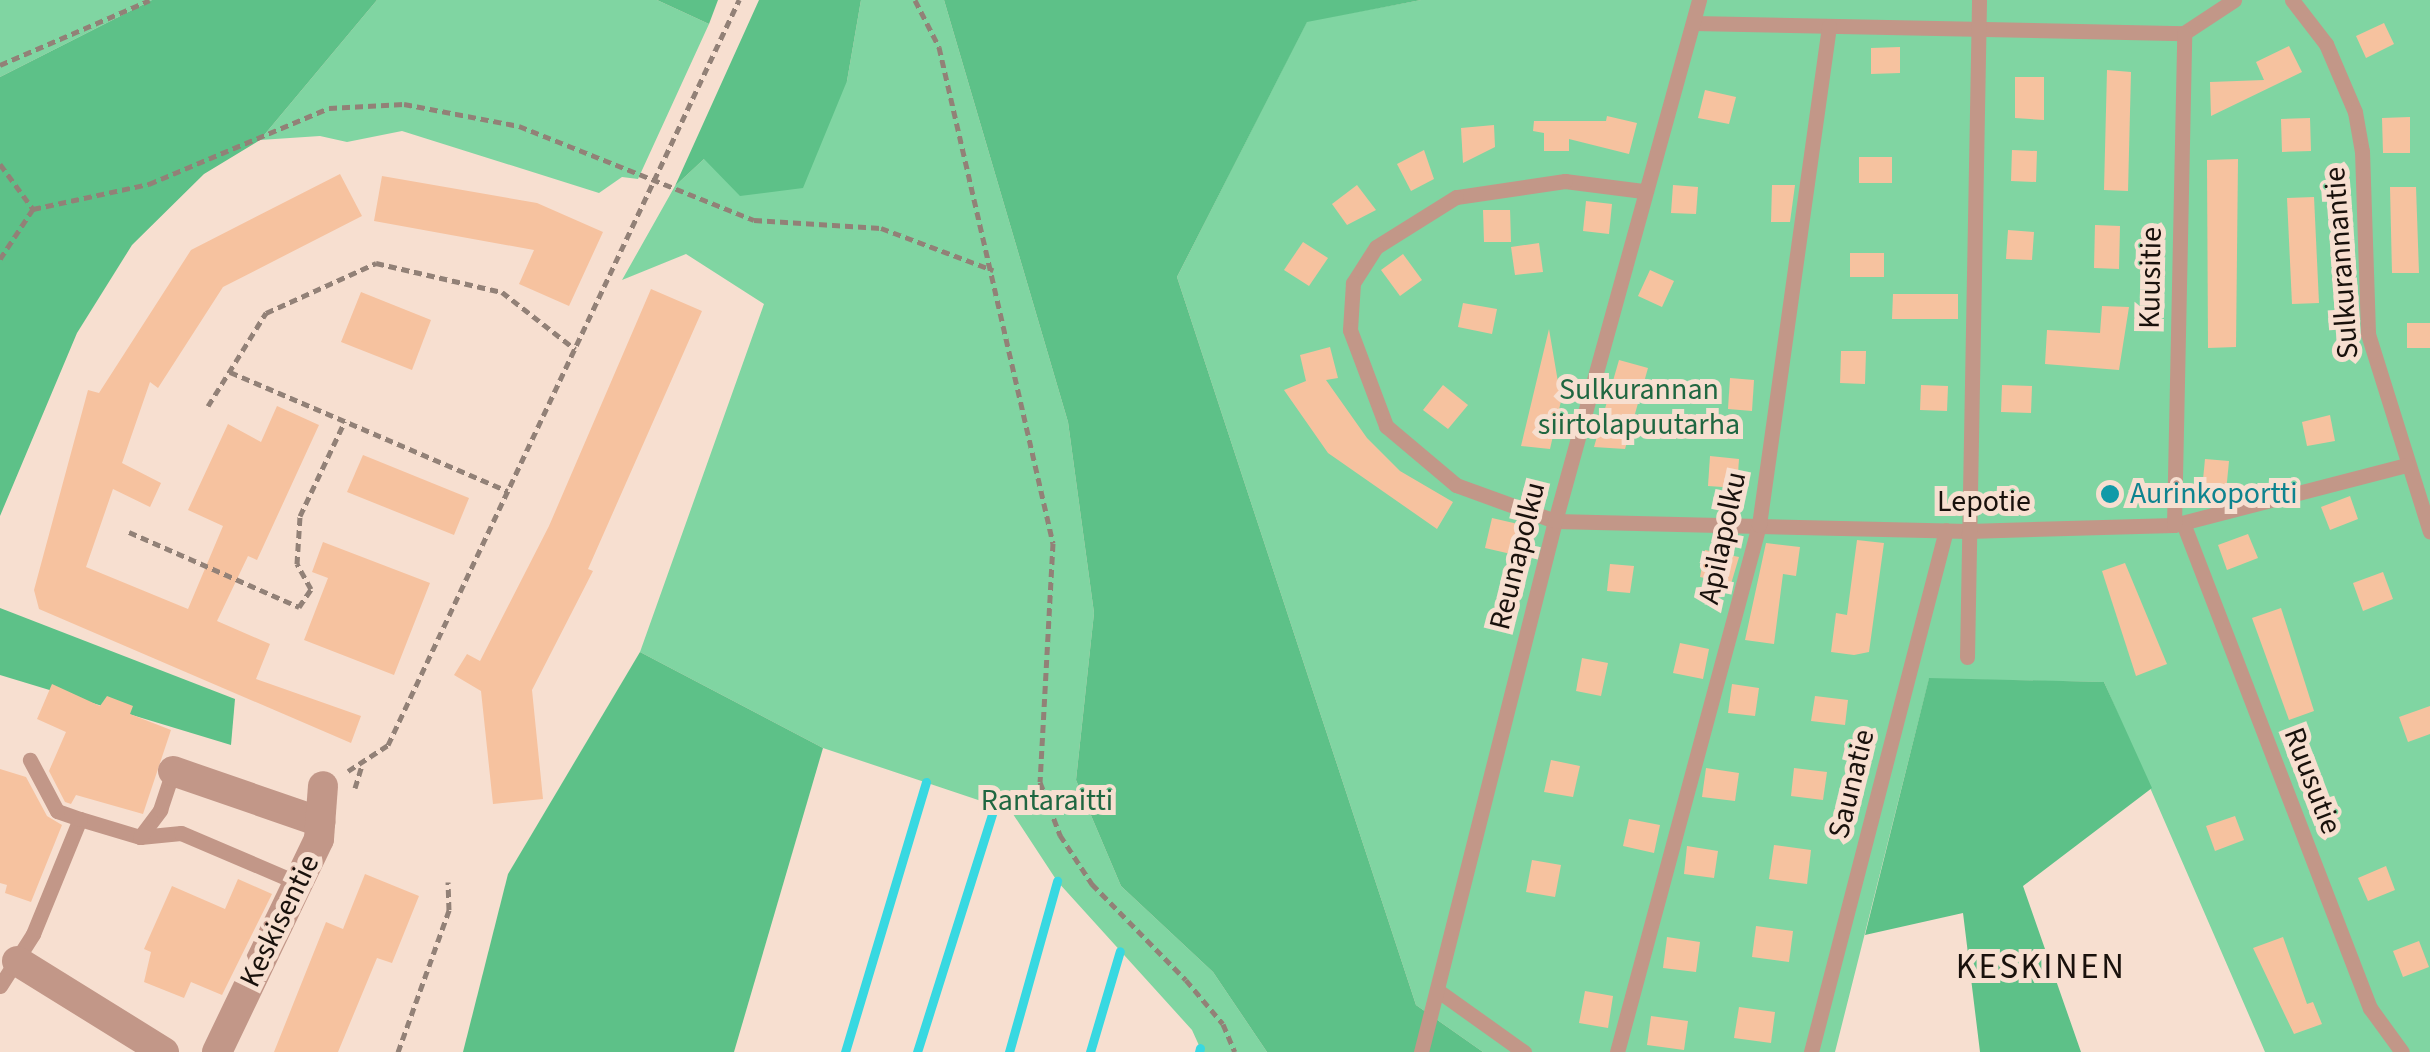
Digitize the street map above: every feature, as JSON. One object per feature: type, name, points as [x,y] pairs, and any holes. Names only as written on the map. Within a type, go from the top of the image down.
[{"type":"street","points":[[173,770],[320,822]]},
{"type":"street","name":"Keskisentie","points":[[217,1052],[298,883],[320,822],[323,786]]},
{"type":"street","points":[[9,973],[164,1052]]},
{"type":"lane","name":"Reunapolku","points":[[1421,1052],[1556,520],[1688,23],[1694,23],[1699,0]]},
{"type":"lane","points":[[1967,657],[1979,0]]},
{"type":"lane","points":[[1694,23],[2184,33],[2234,0]]},
{"type":"lane","name":"Sulkurannantie","points":[[2292,0],[2326,44],[2355,112],[2368,334],[2430,532]]},
{"type":"lane","name":"Apilapolku","points":[[1617,1052],[1758,525],[1829,26]]},
{"type":"lane","name":"Kuusitie","points":[[2178,524],[2184,33]]},
{"type":"lane","name":"Lepotie","points":[[1643,191],[1566,181],[1456,197],[1376,248],[1353,283],[1350,330],[1386,426],[1456,485],[1556,520],[1968,531],[2178,524],[2406,465]]},
{"type":"lane","name":"Ruusutie","points":[[2178,524],[2370,1008],[2402,1052]]},
{"type":"lane","name":"Saunatie","points":[[1812,1052],[1946,530]]},
{"type":"lane","points":[[30,760],[58,811],[140,837],[181,832],[298,883]]},
{"type":"lane","points":[[140,837],[160,810],[173,770]]},
{"type":"lane","points":[[9,973],[80,819]]},
{"type":"lane","points":[[1436,990],[1524,1052]]},
{"type":"path","points":[[0,65],[150,0]]},
{"type":"path","points":[[323,786],[388,745],[739,0]]},
{"type":"path","points":[[914,0],[939,46],[1053,543],[1040,782],[1060,835],[1092,884],[1186,980],[1222,1024],[1235,1052]]},
{"type":"path","points":[[0,259],[33,209],[149,184],[328,108],[404,104],[520,126],[754,220],[881,228],[993,270]]},
{"type":"path","points":[[0,164],[33,209]]},
{"type":"path","points":[[208,406],[266,313],[376,263],[502,292],[575,349]]},
{"type":"path","points":[[229,372],[508,491]]},
{"type":"path","points":[[129,532],[300,606],[312,589],[297,564],[300,516],[345,421]]},
{"type":"path","points":[[398,1052],[449,910],[448,882]]},
{"type":"green space","points":[[0,0],[152,0],[0,77]]},
{"type":"green space","points":[[152,0],[377,0],[260,140],[204,174],[132,245],[77,333],[0,516],[0,77]]},
{"type":"green space","points":[[377,0],[657,0],[709,24],[638,179],[622,177],[599,193],[402,131],[347,142],[320,136],[260,140]]},
{"type":"green space","points":[[657,0],[718,0],[709,24]]},
{"type":"green space","points":[[759,0],[861,0],[847,81],[803,188],[740,196],[704,159],[675,186]]},
{"type":"green space","name":"Rantaraitti","points":[[861,0],[944,0],[1068,422],[1094,613],[1076,780],[1121,886],[1213,972],[1267,1052],[1202,1052],[1192,1030],[1057,881],[1011,811],[823,748],[640,652],[764,304],[686,254],[622,280],[675,186],[704,159],[847,81]]},
{"type":"green space","points":[[944,0],[1421,0],[1307,22],[1177,277],[1416,1005],[1483,1052],[1267,1052],[1213,972],[1121,886],[1076,780],[1094,613],[1068,422]]},
{"type":"green space","name":"Sulkurannan siirtolapuutarha","points":[[1421,0],[2430,0],[2430,1052],[2265,1052],[2104,682],[1929,679],[1835,1052],[1483,1052],[1416,1005],[1177,277],[1307,21]]},
{"type":"green space","points":[[0,608],[235,699],[231,745],[0,675]]},
{"type":"green space","points":[[640,652],[823,748],[734,1052],[463,1052],[508,874]]},
{"type":"green space","points":[[1929,678],[2104,682],[2152,788],[2023,886],[2081,1052],[1980,1052],[1963,913],[1865,935]]},
{"type":"building","points":[[2384,23],[2394,44],[2366,58],[2356,36]]},
{"type":"building","points":[[2289,46],[2302,72],[2211,116],[2210,82],[2264,80],[2256,62]]},
{"type":"building","points":[[1900,47],[1900,73],[1871,74],[1871,48]]},
{"type":"building","points":[[2107,70],[2131,72],[2128,191],[2104,190]]},
{"type":"building","points":[[2015,77],[2044,77],[2044,120],[2015,118]]},
{"type":"building","points":[[1705,90],[1736,97],[1729,124],[1698,118]]},
{"type":"building","points":[[1607,116],[1637,123],[1629,154],[1569,139],[1569,151],[1544,151],[1544,133],[1533,131],[1534,121],[1606,121]]},
{"type":"building","points":[[2410,117],[2410,153],[2383,153],[2382,118]]},
{"type":"building","points":[[2310,118],[2311,151],[2282,152],[2281,119]]},
{"type":"building","points":[[1494,125],[1495,147],[1463,163],[1461,128]]},
{"type":"building","points":[[1424,150],[1434,179],[1411,191],[1397,164]]},
{"type":"building","points":[[2012,150],[2037,151],[2036,182],[2011,181]]},
{"type":"building","points":[[1859,157],[1892,157],[1892,183],[1859,183]]},
{"type":"building","points":[[2238,159],[2236,347],[2208,348],[2207,160]]},
{"type":"building","points":[[340,174],[362,216],[223,287],[158,388],[150,382],[122,463],[161,483],[150,507],[113,489],[86,567],[188,609],[223,526],[188,510],[228,424],[261,442],[277,406],[319,425],[257,560],[248,556],[217,621],[270,644],[256,679],[361,716],[351,743],[39,609],[34,590],[88,390],[99,393],[191,250]]},
{"type":"building","points":[[382,176],[537,203],[603,232],[569,306],[519,284],[534,250],[374,221]]},
{"type":"building","points":[[1357,185],[1376,210],[1347,225],[1332,204]]},
{"type":"building","points":[[1673,185],[1698,187],[1696,214],[1671,213]]},
{"type":"building","points":[[1772,185],[1795,185],[1790,222],[1771,222]]},
{"type":"building","points":[[2390,187],[2416,187],[2419,273],[2392,273]]},
{"type":"building","points":[[2314,197],[2319,303],[2292,304],[2287,198]]},
{"type":"building","points":[[1586,201],[1612,204],[1609,234],[1583,231]]},
{"type":"building","points":[[1483,210],[1510,210],[1511,242],[1484,242]]},
{"type":"building","points":[[2095,225],[2120,226],[2119,269],[2094,268]]},
{"type":"building","points":[[2008,230],[2034,232],[2032,260],[2006,259]]},
{"type":"building","points":[[1303,242],[1328,258],[1309,286],[1284,270]]},
{"type":"building","points":[[1539,243],[1543,272],[1515,275],[1511,247]]},
{"type":"building","points":[[1850,253],[1884,253],[1884,277],[1850,277]]},
{"type":"building","points":[[1403,254],[1422,280],[1400,296],[1381,270]]},
{"type":"building","points":[[1650,270],[1674,281],[1662,307],[1638,296]]},
{"type":"building","points":[[651,289],[702,311],[588,569],[593,571],[532,690],[543,799],[493,804],[481,691],[454,675],[467,654],[480,661],[549,526]]},
{"type":"building","points":[[361,292],[431,320],[412,370],[341,342]]},
{"type":"building","points":[[1893,294],[1958,294],[1958,319],[1892,319]]},
{"type":"building","points":[[1463,303],[1497,309],[1492,334],[1458,327]]},
{"type":"building","points":[[2102,306],[2129,307],[2119,370],[2045,364],[2047,330],[2100,333]]},
{"type":"building","points":[[2407,323],[2430,323],[2430,348],[2407,348]]},
{"type":"building","points":[[1549,329],[1559,388],[1564,388],[1550,449],[1521,446]]},
{"type":"building","points":[[1330,347],[1338,378],[1326,380],[1367,438],[1400,471],[1453,502],[1437,529],[1328,453],[1284,390],[1306,381],[1300,355]]},
{"type":"building","points":[[1841,351],[1866,351],[1865,384],[1840,383]]},
{"type":"building","points":[[1619,360],[1648,368],[1625,449],[1594,447]]},
{"type":"building","points":[[1730,378],[1754,380],[1752,411],[1728,409]]},
{"type":"building","points":[[1443,385],[1468,405],[1448,429],[1423,410]]},
{"type":"building","points":[[1921,385],[1948,386],[1947,411],[1920,410]]},
{"type":"building","points":[[2002,385],[2032,386],[2031,413],[2001,412]]},
{"type":"building","points":[[2330,415],[2335,441],[2307,446],[2302,422]]},
{"type":"building","points":[[363,455],[469,498],[454,535],[347,492]]},
{"type":"building","points":[[1710,456],[1739,459],[1737,488],[1708,486]]},
{"type":"building","points":[[2205,459],[2229,461],[2226,492],[2202,490]]},
{"type":"building","points":[[2350,496],[2358,519],[2330,530],[2321,507]]},
{"type":"building","points":[[1492,518],[1518,524],[1511,554],[1485,548]]},
{"type":"building","points":[[2248,534],[2258,558],[2227,570],[2218,545]]},
{"type":"building","points":[[1857,540],[1884,543],[1869,652],[1854,655],[1831,652],[1836,613],[1847,615]]},
{"type":"building","points":[[323,542],[430,583],[394,675],[304,640],[328,578],[312,572]]},
{"type":"building","points":[[1766,543],[1800,547],[1796,576],[1783,574],[1774,644],[1745,640]]},
{"type":"building","points":[[1705,550],[1739,557],[1731,584],[1700,577]]},
{"type":"building","points":[[2125,563],[2167,664],[2136,676],[2102,571]]},
{"type":"building","points":[[1610,564],[1634,566],[1630,593],[1607,591]]},
{"type":"building","points":[[2383,572],[2393,599],[2363,611],[2353,583]]},
{"type":"building","points":[[2281,608],[2314,711],[2289,720],[2252,618]]},
{"type":"building","points":[[1680,643],[1709,649],[1703,679],[1673,673]]},
{"type":"building","points":[[1582,658],[1608,663],[1601,696],[1576,691]]},
{"type":"building","points":[[52,684],[100,706],[107,696],[133,706],[130,714],[171,730],[143,814],[76,795],[71,804],[65,802],[49,771],[66,732],[37,719]]},
{"type":"building","points":[[1732,684],[1759,688],[1755,716],[1728,713]]},
{"type":"building","points":[[1815,696],[1848,700],[1845,725],[1811,721]]},
{"type":"building","points":[[2430,706],[2430,734],[2408,742],[2399,717]]},
{"type":"building","points":[[1551,760],[1580,766],[1573,797],[1544,792]]},
{"type":"building","points":[[1706,768],[1739,773],[1735,801],[1702,797]]},
{"type":"building","points":[[1794,768],[1827,772],[1823,800],[1791,796]]},
{"type":"building","points":[[0,769],[26,777],[47,816],[62,825],[31,902],[5,893],[7,885],[0,883]]},
{"type":"building","points":[[2235,816],[2244,840],[2215,851],[2206,826]]},
{"type":"building","points":[[1629,819],[1660,825],[1654,853],[1623,846]]},
{"type":"building","points":[[1774,845],[1811,850],[1807,884],[1769,879]]},
{"type":"building","points":[[1687,846],[1718,851],[1714,878],[1684,874]]},
{"type":"building","points":[[1532,860],[1561,865],[1555,897],[1526,892]]},
{"type":"building","points":[[2386,866],[2395,890],[2368,901],[2358,878]]},
{"type":"building","points":[[365,874],[419,896],[392,963],[377,958],[338,1052],[274,1052],[326,922],[343,929]]},
{"type":"building","points":[[238,879],[272,894],[222,995],[191,982],[184,998],[144,982],[151,952],[144,949],[172,886],[225,909]]},
{"type":"building","points":[[1756,926],[1793,931],[1789,962],[1752,957]]},
{"type":"building","points":[[1667,937],[1700,942],[1696,972],[1663,968]]},
{"type":"building","points":[[2283,937],[2307,1004],[2313,1002],[2322,1024],[2294,1034],[2253,948]]},
{"type":"building","points":[[2419,941],[2429,967],[2403,977],[2393,951]]},
{"type":"building","points":[[1585,991],[1613,996],[1608,1028],[1579,1023]]},
{"type":"building","points":[[1739,1007],[1775,1012],[1771,1043],[1734,1038]]},
{"type":"building","points":[[1651,1016],[1688,1021],[1684,1050],[1647,1045]]},
{"type":"waterway","points":[[845,1052],[926,782]]},
{"type":"waterway","points":[[917,1052],[995,805]]},
{"type":"waterway","points":[[1009,1052],[1057,881]]},
{"type":"waterway","points":[[1090,1052],[1120,951]]},
{"type":"waterway","points":[[1199,1052],[1200,1048]]},
{"type":"place","name":"Aurinkoportti","points":[[2110,494]]},
{"type":"district","name":"KESKINEN","points":[[2041,967]]}]
